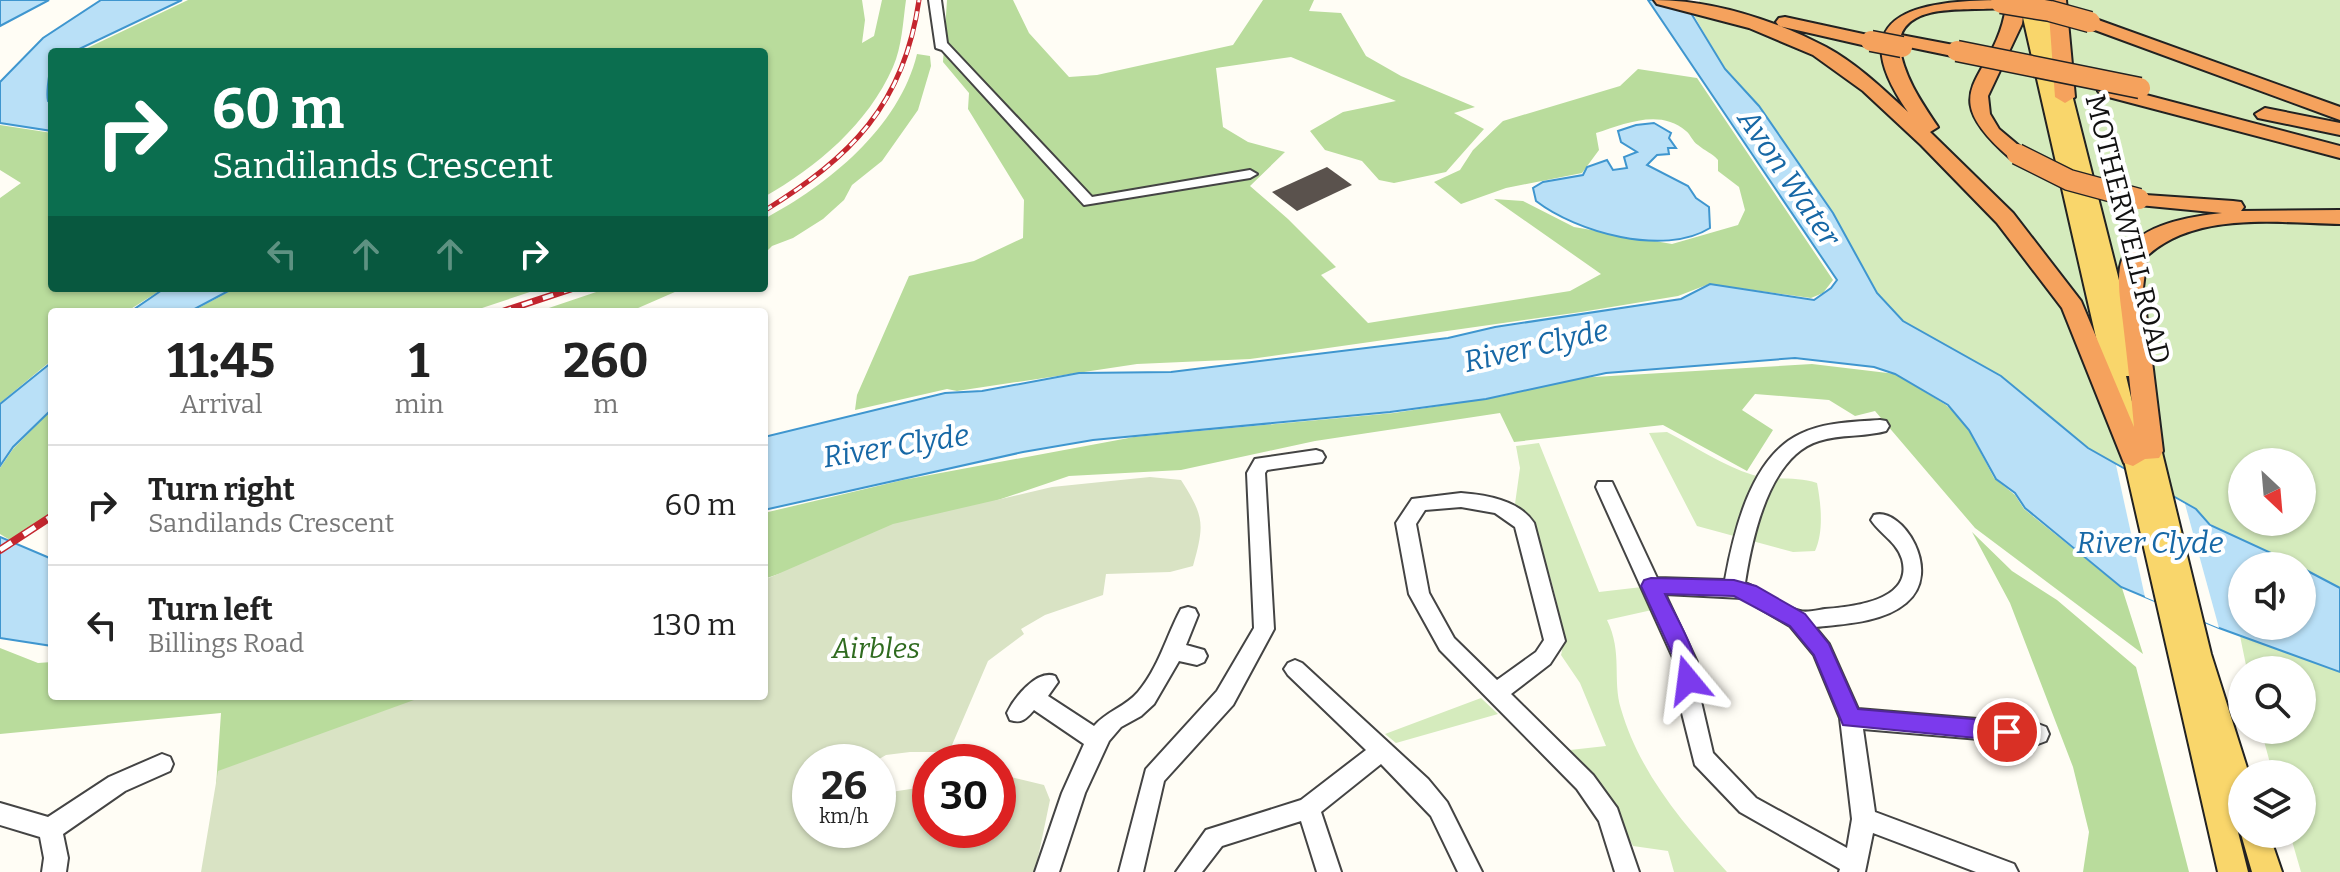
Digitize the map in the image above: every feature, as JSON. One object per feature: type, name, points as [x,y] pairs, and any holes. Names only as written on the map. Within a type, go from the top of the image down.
[{"type":"highway","points":[[1663,0],[1716,7],[1787,35],[1836,60],[1928,141],[2005,218],[2073,306],[2143,461]]},
{"type":"highway","points":[[1683,0],[2340,129]]},
{"type":"highway","points":[[2057,0],[2065,97]]},
{"type":"highway","points":[[1987,202],[1920,118],[1893,68],[1887,41],[1894,26],[1915,11],[1957,3],[2008,2],[2036,8],[2090,22],[2340,114]]},
{"type":"highway","points":[[2008,2],[2013,30],[1980,84],[1977,102],[1987,127],[2017,154],[2069,180],[2139,199],[2340,215]]},
{"type":"highway","points":[[1956,55],[2340,152]]},
{"type":"highway","points":[[2108,91],[2340,137]]},
{"type":"highway","points":[[2143,461],[2131,288],[2135,255],[2162,233],[2189,225],[2340,215]]},
{"type":"main road","name":"MOTHERWELL ROAD","points":[[2026,0],[2143,461]]},
{"type":"main road","name":"MOTHERWELL ROAD","points":[[2041,0],[2065,97],[2143,461]]},
{"type":"main road","points":[[2143,461],[2188,651],[2233,872]]},
{"type":"main road","points":[[2188,651],[2229,760]]},
{"type":"main road","points":[[2259,848],[2267,872]]},
{"type":"street","points":[[935,0],[941,45],[947,47],[1089,202],[1250,174]]},
{"type":"street","points":[[1734,588],[1739,556],[1751,519],[1779,459],[1807,438],[1880,426]]},
{"type":"street","points":[[1131,872],[1154,776],[1225,698],[1264,629],[1256,473],[1261,464],[1316,457]]},
{"type":"street","points":[[1605,487],[1686,662],[1693,721],[1703,758],[1748,805],[1853,868],[1864,819],[1851,718],[1822,650],[1797,620],[1748,592],[1734,588],[1651,586]]},
{"type":"street","points":[[1496,693],[1543,658],[1555,641],[1524,523],[1512,511],[1488,502],[1419,504],[1406,523],[1419,594],[1447,644],[1593,793],[1609,816],[1627,872]]},
{"type":"street","points":[[1797,620],[1884,608],[1899,601],[1910,589],[1914,565],[1904,545],[1881,520]]},
{"type":"street","points":[[1047,872],[1065,815],[1098,741],[1110,723],[1136,708],[1161,676],[1188,615]]},
{"type":"street","points":[[1172,651],[1197,656]]},
{"type":"street","points":[[1295,669],[1383,750],[1439,809],[1470,872]]},
{"type":"street","points":[[1033,697],[1098,741]]},
{"type":"street","points":[[1851,718],[2038,734]]},
{"type":"street","points":[[1188,872],[1214,838],[1308,808],[1383,750]]},
{"type":"street","points":[[50,829],[117,784],[135,784],[162,764]]},
{"type":"street","points":[[1308,808],[1329,872]]},
{"type":"street","points":[[0,814],[50,829]]},
{"type":"street","points":[[1864,819],[2006,872]]},
{"type":"street","points":[[50,829],[56,858],[54,872]]},
{"type":"green space","points":[[188,0],[862,0],[865,20],[862,43],[874,36],[882,0],[906,0],[896,59],[870,107],[822,158],[768,195],[768,48],[87,48]]},
{"type":"green space","points":[[947,0],[1013,0],[1029,33],[1069,77],[1097,75],[1233,45],[1263,0],[1314,0],[1309,11],[1341,13],[1366,56],[1401,76],[1475,107],[1454,113],[1484,129],[1446,172],[1394,183],[1379,180],[1362,161],[1325,150],[1310,131],[1343,112],[1396,101],[1291,57],[1216,68],[1223,127],[1248,142],[1285,152],[1250,186],[1336,267],[1321,275],[1368,323],[1570,291],[1601,274],[1494,199],[1523,201],[1574,227],[1672,244],[1738,225],[1745,210],[1739,187],[1718,171],[1716,158],[1686,131],[1665,120],[1642,120],[1596,133],[1599,150],[1582,173],[1506,188],[1461,204],[1434,182],[1460,170],[1473,150],[1503,121],[1620,86],[1638,69],[1697,78],[1833,280],[1823,293],[1811,298],[1709,284],[1678,296],[1581,312],[1250,359],[1137,364],[957,391],[947,389],[855,410],[857,395],[909,276],[974,261],[1023,238],[1024,200],[968,109],[969,93],[943,62]]},
{"type":"green space","points":[[1700,0],[2340,0],[2340,872],[2301,872],[2294,848],[2316,848],[2316,760],[2269,760],[2265,744],[2316,744],[2316,656],[2244,656],[2241,640],[2316,640],[2316,552],[2228,552],[2228,578],[2218,529],[2202,518],[2196,509],[2088,448],[2001,376],[1903,321],[1877,293],[1833,213],[1759,106],[1725,69],[1692,12]]},
{"type":"green space","points":[[917,54],[930,56],[931,66],[918,110],[882,161],[852,185],[844,200],[823,219],[768,250],[768,217],[812,189],[858,152],[878,130],[908,81]]},
{"type":"green space","points":[[0,125],[48,132],[48,292],[158,292],[132,308],[48,308],[48,363],[0,403],[0,198],[21,183],[0,170]]},
{"type":"green space","points":[[228,292],[530,292],[482,308],[198,308]]},
{"type":"green space","points":[[596,292],[675,292],[638,308],[549,308]]},
{"type":"green space","points":[[1812,364],[1896,374],[1946,405],[1965,423],[1994,478],[2015,495],[2024,509],[2122,588],[2143,654],[1975,528],[1875,411],[1855,416],[1829,400],[1755,394],[1742,410],[1773,430],[1747,471],[1663,425],[1514,442],[1500,413],[1315,441],[1181,470],[1069,476],[768,578],[768,512],[903,480],[1134,437],[1394,413],[1503,396],[1577,378]]},
{"type":"green space","points":[[48,413],[48,515],[10,540],[0,534],[0,468],[13,449]]},
{"type":"green space","points":[[1667,432],[1753,475],[1817,483],[1821,526],[1815,551],[1793,552],[1697,526],[1649,433]]},
{"type":"green space","points":[[1539,443],[1599,592],[1642,587],[1652,610],[1607,620],[1615,644],[1621,709],[1629,733],[1651,776],[1679,816],[1727,872],[1674,872],[1668,851],[1633,846],[1605,793],[1570,750],[1606,746],[1580,683],[1561,655],[1562,630],[1551,579],[1534,533],[1515,504],[1520,468],[1516,446]]},
{"type":"green space","name":"Airbles","points":[[1150,477],[1181,480],[1198,512],[1201,530],[1193,566],[1170,572],[1106,574],[1103,595],[1045,615],[1021,629],[1024,634],[988,661],[952,744],[912,744],[912,752],[896,754],[896,744],[792,744],[792,848],[896,848],[896,791],[912,789],[912,848],[1016,848],[1016,778],[1044,785],[1050,800],[1035,872],[201,872],[218,771],[414,700],[768,700],[768,578],[893,524],[1052,487]]},
{"type":"green space","points":[[1972,532],[2012,571],[2057,600],[2136,667],[2189,872],[2083,872],[2089,832],[2073,767],[2010,603]]},
{"type":"green space","points":[[0,648],[38,663],[48,662],[48,700],[578,700],[216,786],[221,713],[0,734]]},
{"type":"green space","points":[[1481,698],[1498,714],[1396,743],[1385,734]]},
{"type":"water","points":[[0,0],[49,0],[0,26]]},
{"type":"water","points":[[101,0],[182,0],[81,48],[48,48],[48,130],[0,123],[0,82],[43,38]]},
{"type":"water","name":"River Clyde","points":[[1648,0],[1683,0],[1725,69],[1759,106],[1833,213],[1877,293],[1903,321],[2001,376],[2088,448],[2196,509],[2210,525],[2228,536],[2269,552],[2228,552],[2228,631],[2121,587],[2025,508],[2015,493],[1996,479],[1969,430],[1948,405],[1895,374],[1874,367],[1795,358],[1606,373],[1486,399],[1390,412],[1093,440],[1023,452],[768,509],[768,436],[945,393],[982,391],[1079,373],[1171,372],[1448,338],[1495,327],[1681,299],[1710,284],[1814,300],[1837,280]]},
{"type":"water","points":[[1654,123],[1671,133],[1669,138],[1676,148],[1668,148],[1669,154],[1657,155],[1647,165],[1688,186],[1696,198],[1709,207],[1710,228],[1669,240],[1621,237],[1574,222],[1536,201],[1533,188],[1543,182],[1583,175],[1587,167],[1607,160],[1613,170],[1627,168],[1624,157],[1637,152],[1621,142],[1618,131]]},
{"type":"water","points":[[159,292],[226,292],[196,308],[136,308]]},
{"type":"water","points":[[48,365],[48,413],[13,447],[0,466],[0,404]]},
{"type":"water","points":[[0,537],[48,557],[48,645],[0,638]]},
{"type":"water","name":"River Clyde","points":[[2316,575],[2340,588],[2340,672],[2316,663],[2316,656],[2296,656],[2252,640],[2316,640]]},
{"type":"pier","points":[[2116,465],[2185,504],[2219,628],[2145,597]]},
{"type":"building","points":[[1327,167],[1352,185],[1297,211],[1272,192]]},
{"type":"railway","points":[[768,208],[823,170],[868,125],[901,70],[912,37],[919,0]]},
{"type":"railway","points":[[513,308],[562,292]]},
{"type":"railway","points":[[0,550],[48,519]]},
{"type":"route","points":[[1688,680],[1686,662],[1651,586],[1734,588],[1748,592],[1797,620],[1822,650],[1851,718],[2007,732]]},
{"type":"water label","name":"Avon Water","points":[[1789,178]]}]
